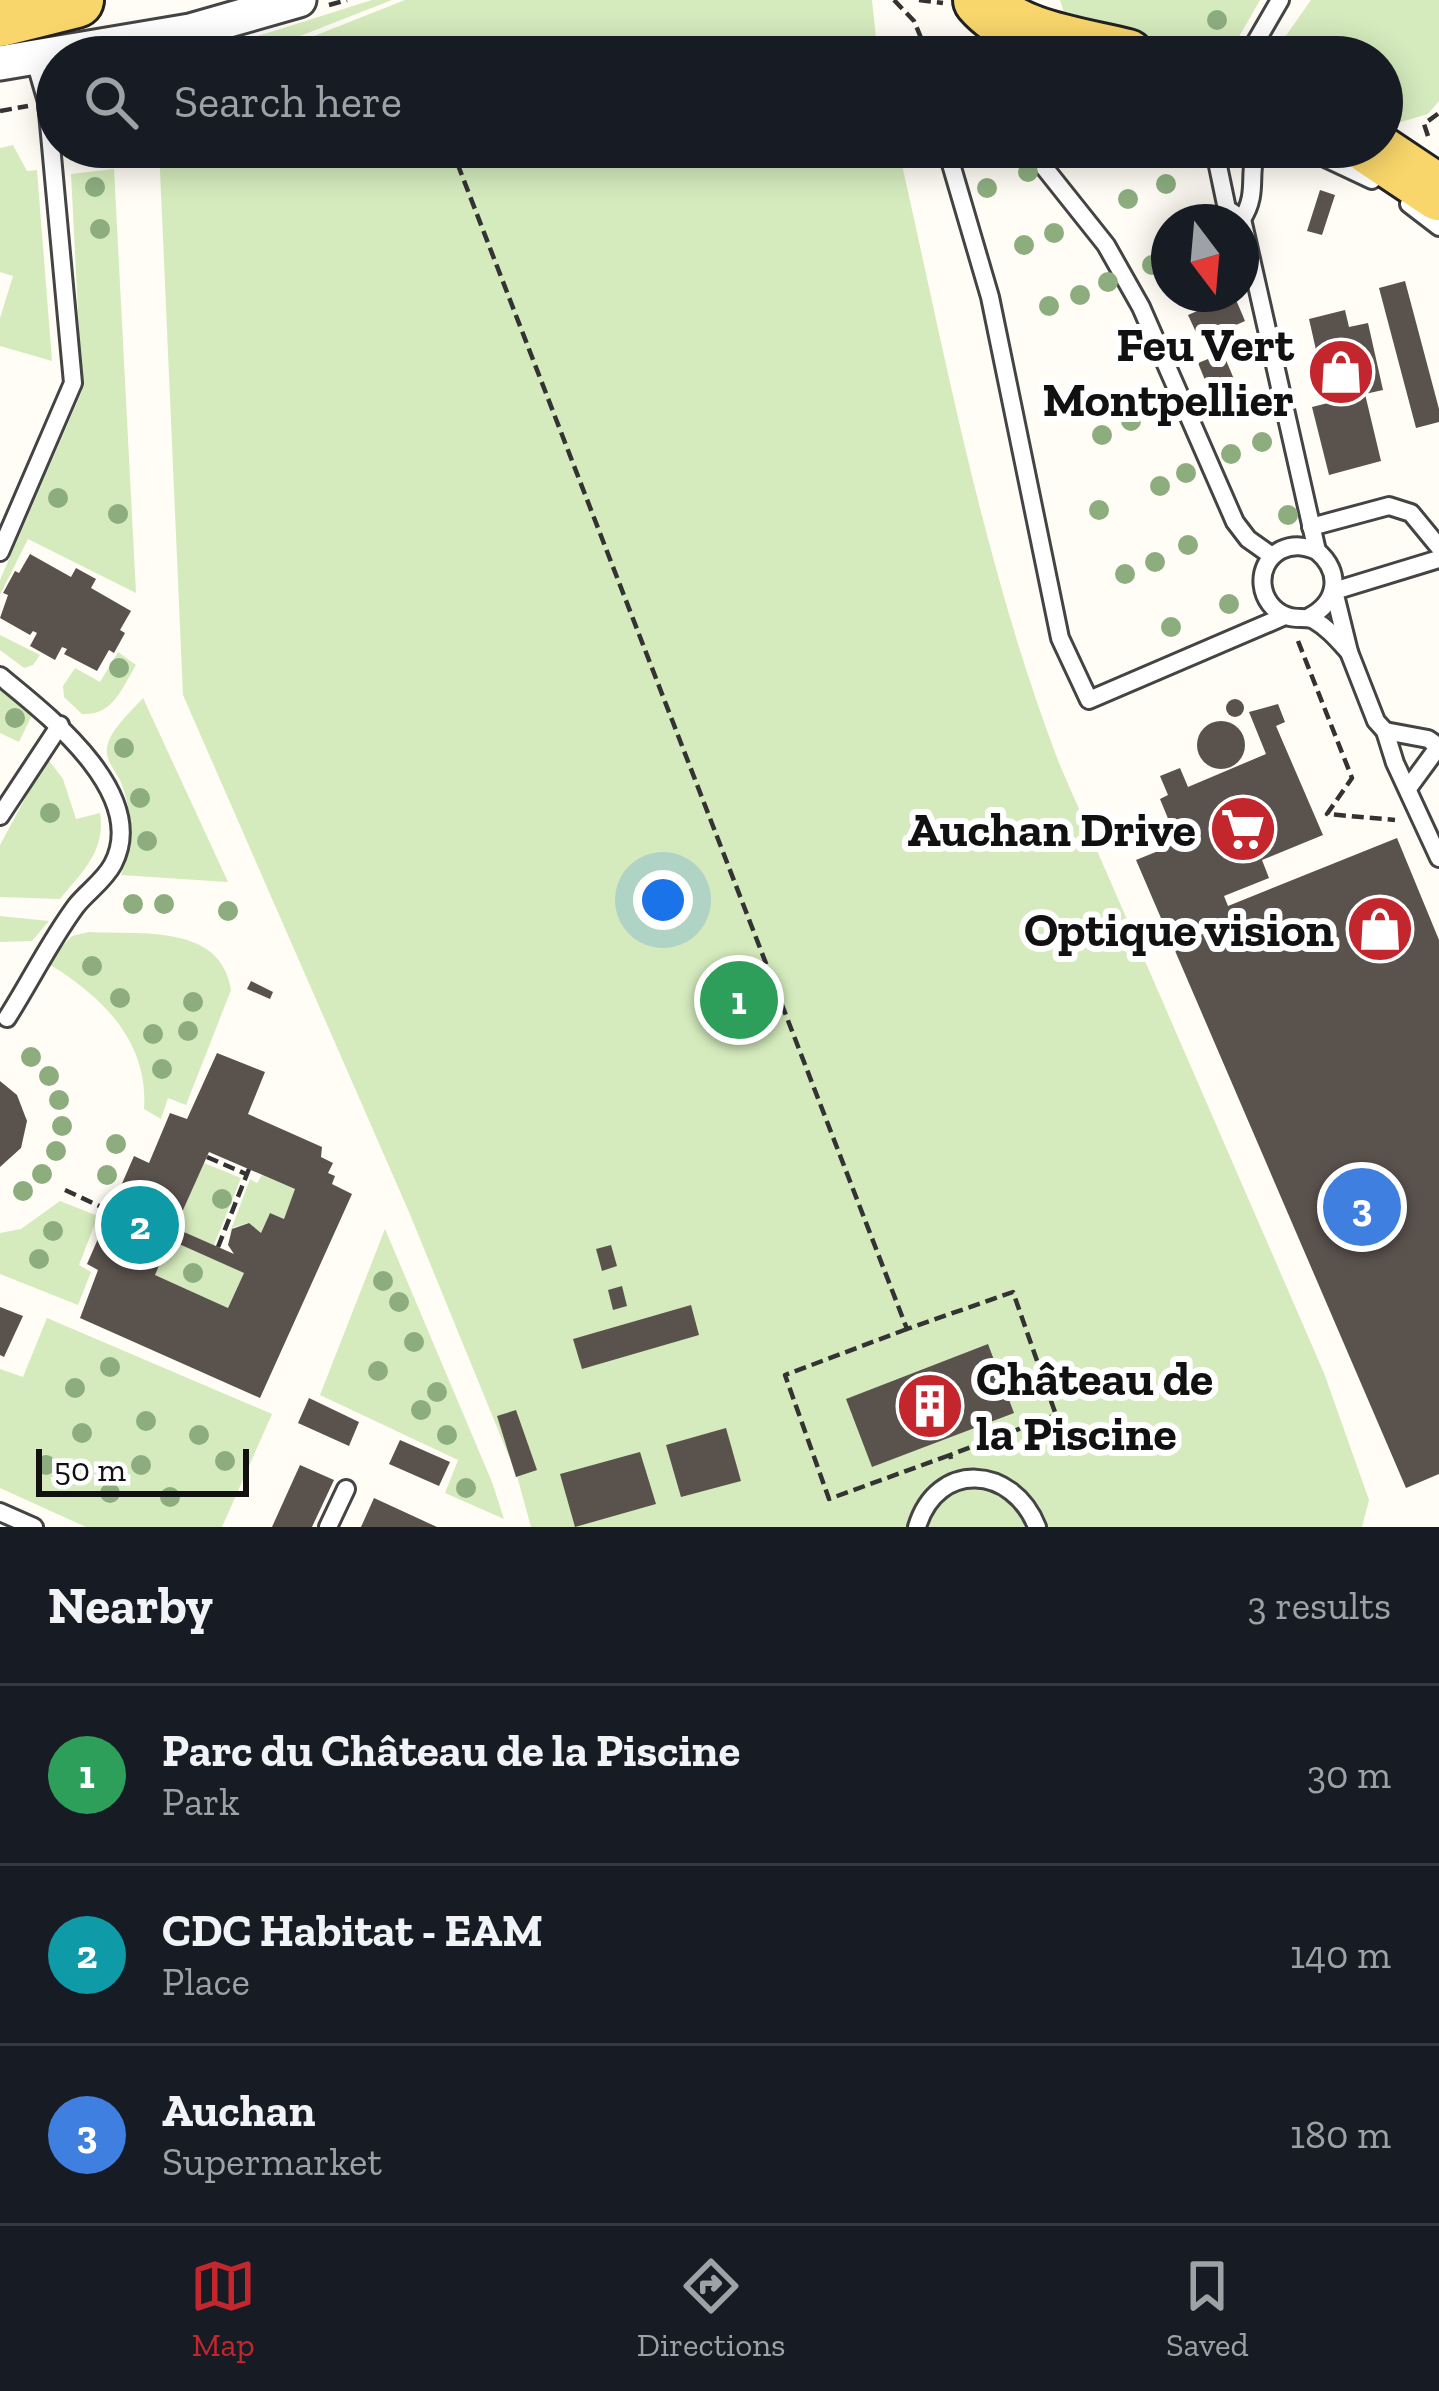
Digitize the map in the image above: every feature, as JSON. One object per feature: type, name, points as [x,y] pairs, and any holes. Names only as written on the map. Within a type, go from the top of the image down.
[{"type":"main road","points":[[11,46],[76,0]]},
{"type":"main road","points":[[997,19],[1055,36]]},
{"type":"street","points":[[130,36],[190,31],[299,0]]},
{"type":"lane","points":[[1260,36],[1280,0]]},
{"type":"lane","points":[[11,46],[36,85]]},
{"type":"lane","points":[[0,551],[73,383],[53,168]]},
{"type":"lane","points":[[951,168],[990,297],[1060,638],[1089,700],[1285,616]]},
{"type":"lane","points":[[1045,168],[1106,244],[1141,307],[1228,509],[1248,539],[1272,556]]},
{"type":"lane","points":[[1219,168],[1227,204]]},
{"type":"lane","points":[[1250,204],[1253,168]]},
{"type":"lane","points":[[1352,168],[1439,227]]},
{"type":"lane","points":[[1259,295],[1311,527],[1317,550],[1334,572],[1349,652],[1439,858]]},
{"type":"lane","points":[[1311,527],[1389,506],[1411,513],[1439,547]]},
{"type":"lane","points":[[1317,550],[1294,545],[1272,556],[1262,589],[1274,610],[1285,616],[1309,617],[1349,652]]},
{"type":"lane","points":[[1309,617],[1329,602],[1334,591],[1439,560]]},
{"type":"lane","points":[[0,676],[60,725],[90,758],[105,784],[118,836],[113,864],[76,905],[7,1018]]},
{"type":"lane","points":[[0,816],[60,725]]},
{"type":"lane","points":[[1385,731],[1428,739],[1438,746],[1408,787]]},
{"type":"lane","points":[[917,1527],[926,1504],[940,1490],[979,1478],[999,1482],[1016,1493],[1037,1527]]},
{"type":"lane","points":[[328,1527],[346,1490]]},
{"type":"lane","points":[[0,1512],[34,1527]]},
{"type":"path","points":[[894,0],[914,21],[920,36]]},
{"type":"path","points":[[920,0],[997,19]]},
{"type":"path","points":[[459,168],[907,1329]]},
{"type":"path","points":[[1265,626],[1275,647],[1296,636],[1352,778],[1327,814],[1409,821]]},
{"type":"path","points":[[207,1157],[248,1172],[218,1247]]},
{"type":"path","points":[[65,1190],[110,1211]]},
{"type":"path","points":[[1013,1292],[1056,1415],[950,1455],[829,1499],[785,1376],[1013,1292]]},
{"type":"path","points":[[950,1455],[959,1481]]},
{"type":"green space","points":[[372,0],[392,0],[300,36],[258,36]]},
{"type":"green space","points":[[405,0],[872,0],[876,36],[314,36]]},
{"type":"green space","points":[[1060,0],[1260,0],[1239,36],[1141,36],[1064,13]]},
{"type":"green space","points":[[1311,0],[1439,0],[1439,101],[1428,114],[1403,121],[1403,36],[1286,36]]},
{"type":"green space","points":[[13,145],[27,171],[37,170],[52,361],[0,346],[0,318],[13,276],[0,272],[0,148]]},
{"type":"green space","points":[[160,168],[903,168],[987,535],[1032,688],[1059,763],[1324,1373],[1369,1500],[1362,1527],[531,1527],[517,1476],[409,1212],[183,695]]},
{"type":"green space","points":[[114,169],[136,593],[28,539],[0,595],[0,580],[82,391],[71,174]]},
{"type":"green space","points":[[0,635],[40,655],[24,668],[0,650]]},
{"type":"green space","points":[[118,652],[136,665],[126,683],[102,710],[82,714],[64,697],[63,686],[75,668],[100,682]]},
{"type":"green space","points":[[0,688],[25,706],[31,717],[19,742],[0,733]]},
{"type":"green space","points":[[143,698],[228,882],[121,875],[130,839],[129,816],[107,746]]},
{"type":"green space","points":[[47,758],[63,779],[76,819],[100,813],[96,850],[60,899],[0,897],[0,845]]},
{"type":"green space","points":[[0,916],[49,921],[32,941],[0,942]]},
{"type":"green space","points":[[89,932],[175,937],[212,953],[224,968],[231,990],[186,1105],[168,1098],[161,1119],[144,1109],[139,1062],[118,1023],[86,990],[47,963],[72,936]]},
{"type":"green space","points":[[204,1163],[241,1178],[214,1245],[175,1228]]},
{"type":"green space","points":[[262,1175],[295,1189],[284,1219],[270,1213],[261,1233],[248,1223],[234,1227],[229,1235],[250,1179],[257,1183]]},
{"type":"green space","points":[[60,1201],[98,1216],[79,1265],[91,1272],[78,1305],[0,1274],[0,1233],[21,1229]]},
{"type":"green space","points":[[385,1229],[504,1519],[445,1493],[458,1460],[320,1395]]},
{"type":"green space","points":[[170,1240],[244,1273],[228,1308],[155,1275]]},
{"type":"green space","points":[[47,1318],[272,1414],[222,1527],[86,1527],[0,1488],[0,1369],[23,1377]]},
{"type":"building","points":[[1320,190],[1335,195],[1322,235],[1307,231]]},
{"type":"building","points":[[1405,281],[1439,409],[1439,422],[1416,428],[1379,288]]},
{"type":"building","points":[[1345,310],[1349,327],[1368,323],[1383,390],[1365,394],[1381,461],[1329,475],[1312,407],[1328,403],[1309,319]]},
{"type":"building","points":[[1241,312],[1245,321],[1200,341],[1188,315]]},
{"type":"building","points":[[1223,353],[1239,391],[1214,402],[1198,363]]},
{"type":"building","points":[[30,554],[71,577],[76,568],[96,579],[91,588],[131,611],[114,653],[109,650],[97,671],[64,654],[67,649],[62,647],[55,660],[30,646],[37,633],[30,635],[0,618],[8,595],[3,593]]},
{"type":"building","points":[[1235,699],[1244,708],[1235,717],[1226,708]]},
{"type":"building","points":[[1278,704],[1285,722],[1276,726],[1323,835],[1262,860],[1269,878],[1224,896],[1228,906],[1397,838],[1439,940],[1439,1474],[1406,1488],[1136,860],[1178,843],[1160,799],[1168,795],[1160,776],[1180,768],[1188,787],[1266,754],[1249,712]]},
{"type":"building","points":[[1221,721],[1238,728],[1245,745],[1238,762],[1221,769],[1204,762],[1197,745],[1204,728]]},
{"type":"building","points":[[251,981],[273,992],[270,999],[247,989]]},
{"type":"building","points":[[217,1053],[265,1072],[248,1114],[322,1147],[321,1157],[333,1163],[328,1173],[335,1176],[332,1184],[352,1194],[260,1398],[80,1318],[98,1270],[87,1264],[134,1156],[149,1163],[170,1113],[187,1119]],"holes":[[[209,1152],[295,1189],[284,1219],[270,1213],[261,1233],[249,1223],[232,1229],[228,1245],[234,1254],[175,1228]],[[170,1240],[244,1273],[228,1308],[155,1275]]]},
{"type":"building","points":[[0,1081],[17,1095],[27,1121],[21,1148],[0,1167]]},
{"type":"building","points":[[611,1245],[617,1266],[602,1271],[596,1249]]},
{"type":"building","points":[[622,1286],[627,1306],[613,1310],[608,1290]]},
{"type":"building","points":[[691,1305],[699,1335],[582,1369],[573,1339]]},
{"type":"building","points":[[0,1307],[23,1316],[4,1357],[0,1355]]},
{"type":"building","name":"Château de la Piscine","points":[[988,1344],[1014,1413],[872,1467],[846,1399]]},
{"type":"building","points":[[309,1398],[359,1422],[349,1446],[298,1423]]},
{"type":"building","points":[[516,1410],[537,1470],[516,1477],[497,1416]]},
{"type":"building","points":[[726,1428],[741,1481],[681,1497],[666,1445]]},
{"type":"building","points":[[400,1440],[450,1462],[439,1486],[389,1464]]},
{"type":"building","points":[[640,1452],[656,1504],[575,1527],[560,1474]]},
{"type":"building","points":[[300,1465],[334,1480],[312,1527],[272,1527]]},
{"type":"building","points":[[374,1498],[437,1527],[361,1527]]},
{"type":"place","name":"Feu Vert Montpellier","points":[[1341,372]]},
{"type":"place","name":"Auchan Drive","points":[[1243,829]]},
{"type":"place","name":"Optique vision","points":[[1380,929]]},
{"type":"place","name":"Parc du Château de la Piscine","points":[[739,1000]]},
{"type":"place","name":"Auchan","points":[[1362,1207]]},
{"type":"place","name":"CDC Habitat - EAM","points":[[140,1225]]},
{"type":"place","name":"Château de la Piscine","points":[[930,1406]]}]
